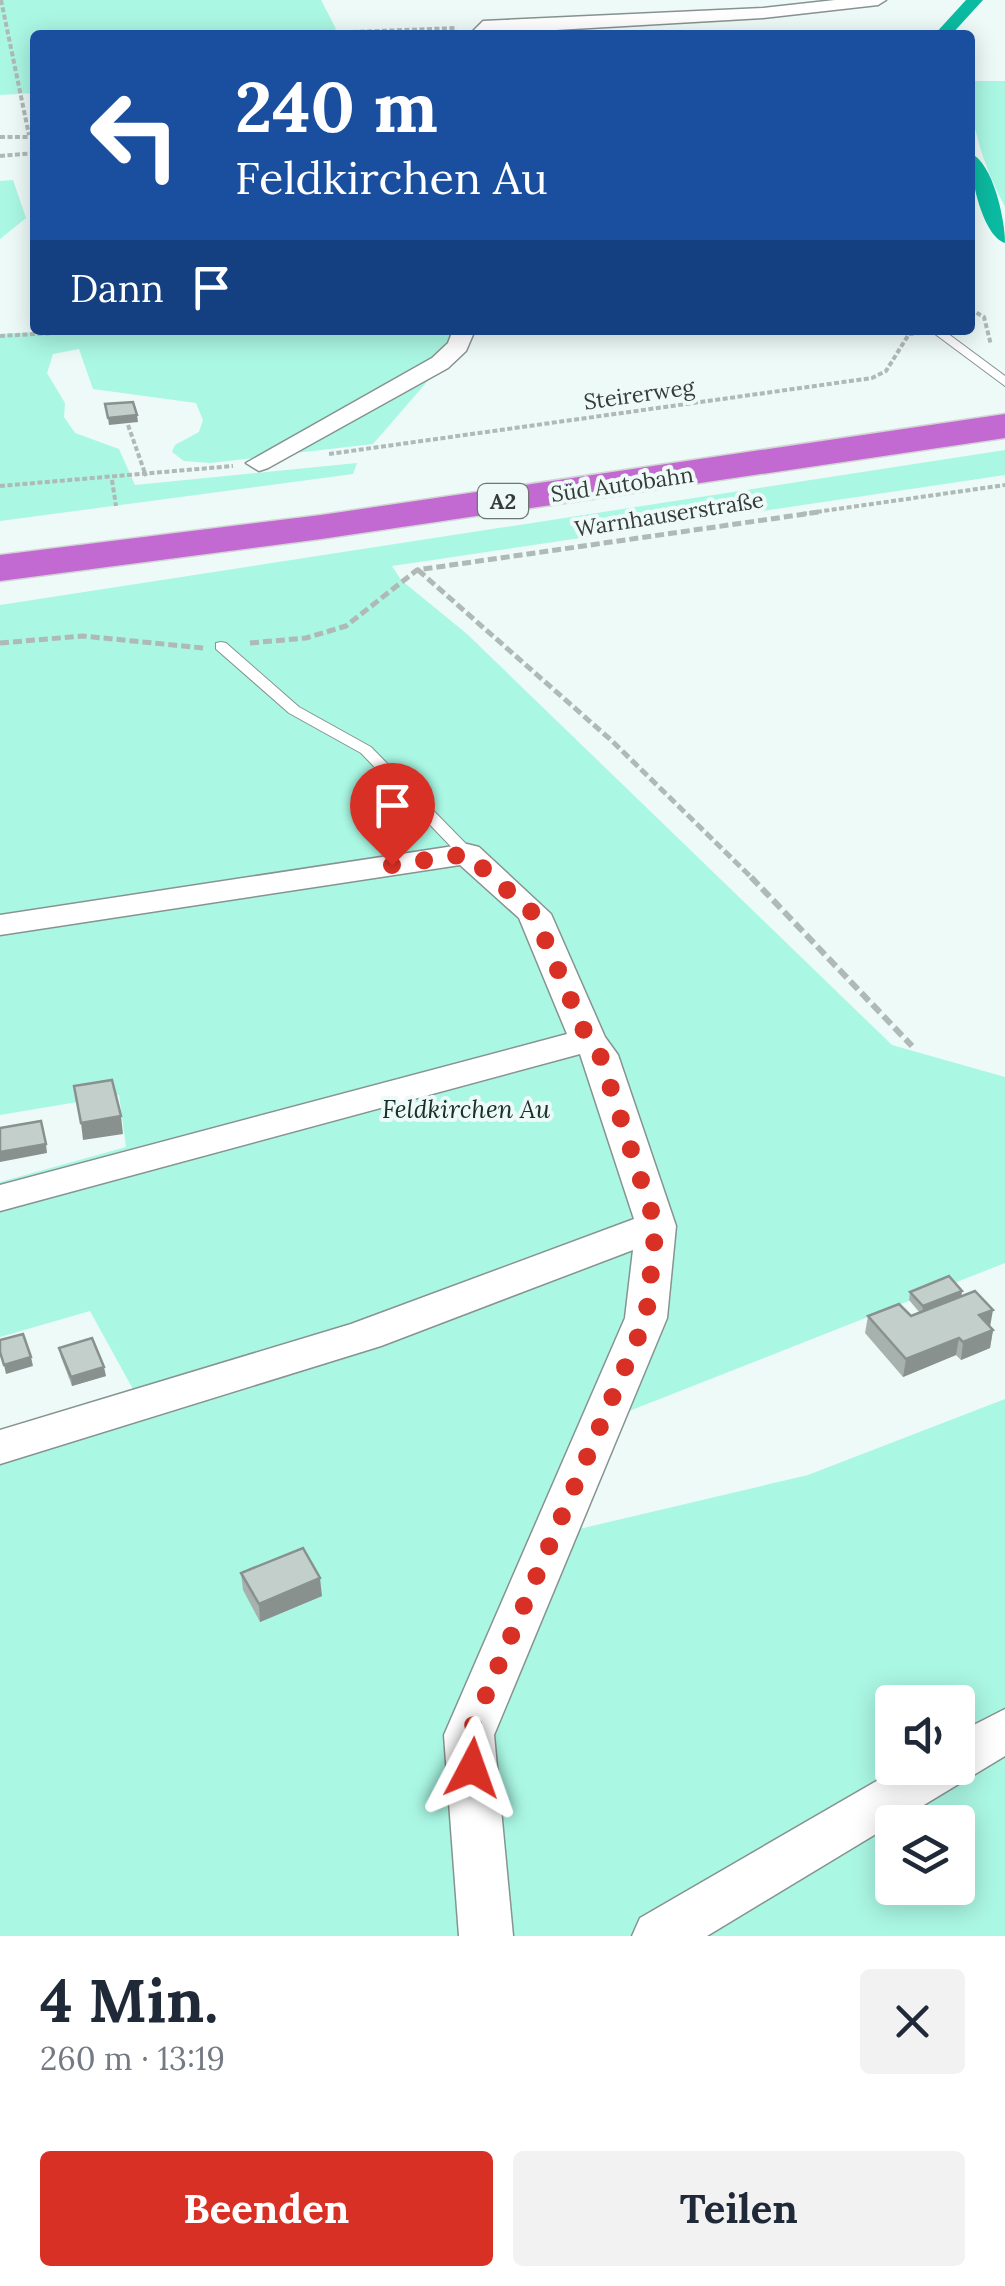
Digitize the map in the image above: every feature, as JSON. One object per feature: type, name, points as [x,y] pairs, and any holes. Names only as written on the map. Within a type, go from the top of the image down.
[{"type":"highway","name":"Süd Autobahn","points":[[0,542],[318,502],[1005,402]]},
{"type":"highway","name":"Süd Autobahn","points":[[0,568],[322,528],[1005,426]]},
{"type":"street","points":[[495,30],[763,14],[878,0]]},
{"type":"street","points":[[259,463],[440,363],[458,346],[462,335]]},
{"type":"street","points":[[0,925],[467,854],[534,914],[588,1040],[600,1055],[656,1226],[646,1318],[469,1735],[486,1936]]},
{"type":"street","points":[[0,1198],[588,1040]]},
{"type":"street","points":[[0,1447],[366,1336],[656,1226]]},
{"type":"street","points":[[975,1749],[1005,1730]]},
{"type":"street","points":[[659,1936],[914,1785]]},
{"type":"lane","points":[[941,335],[1005,382]]},
{"type":"lane","points":[[220,646],[294,710],[366,750],[467,854]]},
{"type":"path","points":[[2,0],[30,127]]},
{"type":"path","points":[[0,137],[30,136]]},
{"type":"path","points":[[0,156],[30,153]]},
{"type":"path","points":[[975,312],[984,318],[991,344]]},
{"type":"path","points":[[0,336],[30,334]]},
{"type":"path","name":"Steirerweg","points":[[324,454],[872,378],[886,370],[908,335]]},
{"type":"path","points":[[128,426],[146,476]]},
{"type":"path","points":[[0,486],[112,480],[259,463]]},
{"type":"path","points":[[112,480],[116,506]]},
{"type":"path","name":"Warnhauserstraße","points":[[358,620],[405,574],[417,570],[1005,485]]},
{"type":"path","points":[[417,570],[540,672],[837,964],[912,1046]]},
{"type":"path","points":[[0,644],[82,636]]},
{"type":"green space","points":[[0,0],[321,0],[336,29],[30,30],[30,93],[0,95]]},
{"type":"green space","points":[[975,81],[1005,81],[1005,207],[975,123]]},
{"type":"green space","points":[[13,180],[26,218],[0,239],[0,181]]},
{"type":"green space","points":[[0,334],[468,335],[373,444],[210,463],[184,461],[172,452],[175,445],[199,432],[203,420],[196,403],[93,389],[79,349],[53,354],[47,373],[65,403],[64,417],[75,433],[119,449],[135,485],[357,463],[353,474],[0,521]]},
{"type":"green space","name":"Feldkirchen Au","points":[[1005,450],[1005,475],[392,566],[401,580],[467,634],[892,1045],[1005,1077],[1005,1263],[624,1413],[575,1530],[808,1475],[1005,1399],[1005,1936],[0,1936],[0,1434],[134,1391],[90,1311],[0,1337],[0,1182],[126,1147],[119,1095],[0,1115],[0,605]]},
{"type":"building","points":[[133,402],[137,415],[108,418],[105,404]]},
{"type":"building","points":[[112,1080],[121,1116],[81,1123],[74,1086]]},
{"type":"building","points":[[41,1121],[46,1144],[0,1152],[0,1128]]},
{"type":"building","points":[[949,1276],[962,1291],[923,1306],[910,1292]]},
{"type":"building","points":[[975,1291],[993,1310],[979,1315],[993,1330],[963,1342],[959,1338],[906,1359],[868,1316],[899,1304],[911,1316]]},
{"type":"building","points":[[23,1334],[31,1357],[4,1365],[0,1340]]},
{"type":"building","points":[[92,1338],[104,1367],[71,1377],[59,1348]]},
{"type":"building","points":[[303,1548],[320,1578],[259,1604],[241,1573]]},
{"type":"waterway","points":[[947,30],[975,0]]},
{"type":"waterway","points":[[975,170],[1005,237]]},
{"type":"route","points":[[392,865],[467,854],[534,914],[588,1040],[600,1055],[656,1226],[646,1318],[469,1735],[472,1768]]}]
